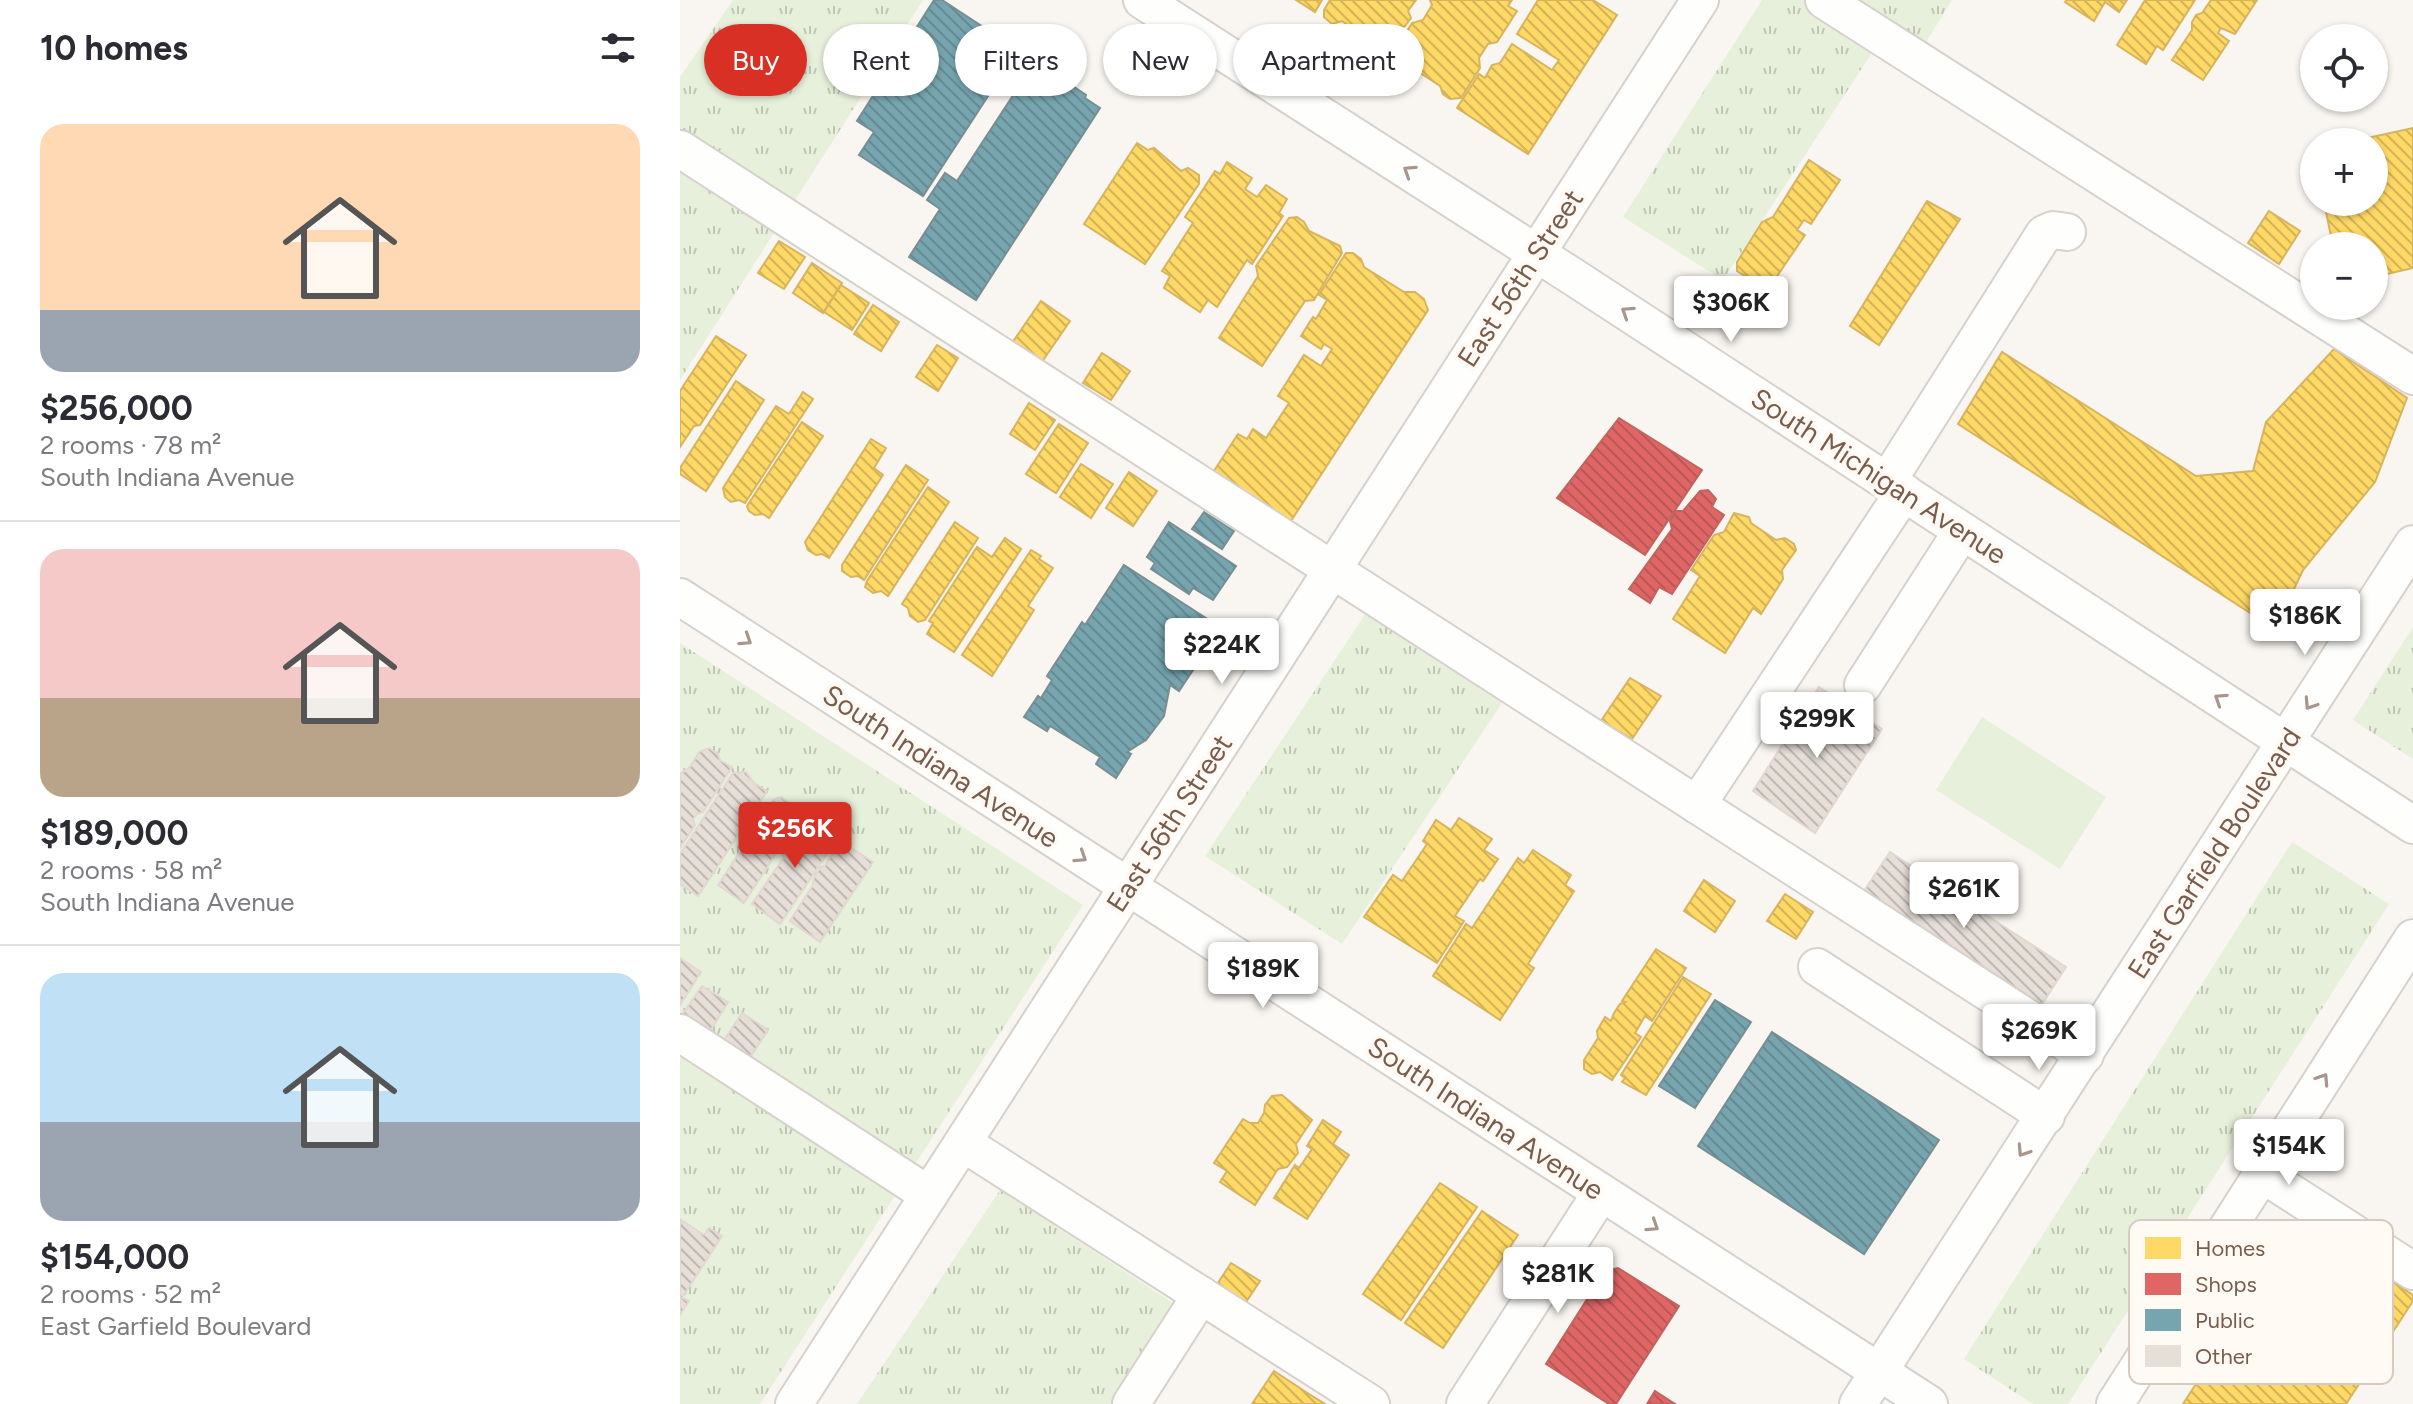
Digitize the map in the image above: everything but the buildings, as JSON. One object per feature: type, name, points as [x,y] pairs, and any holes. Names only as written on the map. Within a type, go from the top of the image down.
[{"type":"street","name":"South Michigan Avenue","points":[[1142,0],[1537,253],[2413,825]]},
{"type":"street","name":"East 56th Street","points":[[794,1404],[1700,0]]},
{"type":"street","points":[[1824,0],[2413,376]]},
{"type":"street","points":[[680,149],[2085,1055]]},
{"type":"street","points":[[1697,805],[1895,487],[2044,234],[2053,230],[2067,232]]},
{"type":"street","points":[[1863,685],[1962,531]]},
{"type":"street","name":"East Garfield Boulevard","points":[[1858,1404],[2413,544]]},
{"type":"street","name":"South Indiana Avenue","points":[[680,597],[1929,1404]]},
{"type":"street","points":[[2233,1220],[2413,938]]},
{"type":"street","points":[[1817,967],[2046,1116]]},
{"type":"street","points":[[680,1033],[929,1195]]},
{"type":"street","points":[[963,1143],[1371,1404]]},
{"type":"street","points":[[2262,1174],[2334,1220]]},
{"type":"street","points":[[1465,1404],[1601,1193]]},
{"type":"street","points":[[2393,1258],[2413,1271]]},
{"type":"street","points":[[1131,1404],[1201,1295]]},
{"type":"street","points":[[2115,1404],[2129,1382]]},
{"type":"green space","points":[[733,0],[923,0],[908,24],[823,24],[823,96],[862,96],[680,380],[680,77],[704,42],[704,96],[807,96],[807,24],[716,24]]},
{"type":"green space","points":[[1762,0],[1952,0],[1923,47],[1889,27],[1723,280],[1623,217]]},
{"type":"green space","points":[[1366,613],[1504,700],[1342,944],[1205,856]]},
{"type":"green space","points":[[2413,627],[2413,759],[2353,720]]},
{"type":"green space","points":[[680,643],[1083,905],[760,1404],[680,1404]]},
{"type":"green space","points":[[1982,717],[2106,797],[2060,869],[1936,790]]},
{"type":"green space","points":[[2292,842],[2389,904],[2186,1220],[2129,1220],[2129,1309],[2068,1404],[2033,1404],[1964,1359]]},
{"type":"green space","points":[[1000,1190],[1176,1305],[1112,1404],[857,1404]]}]
